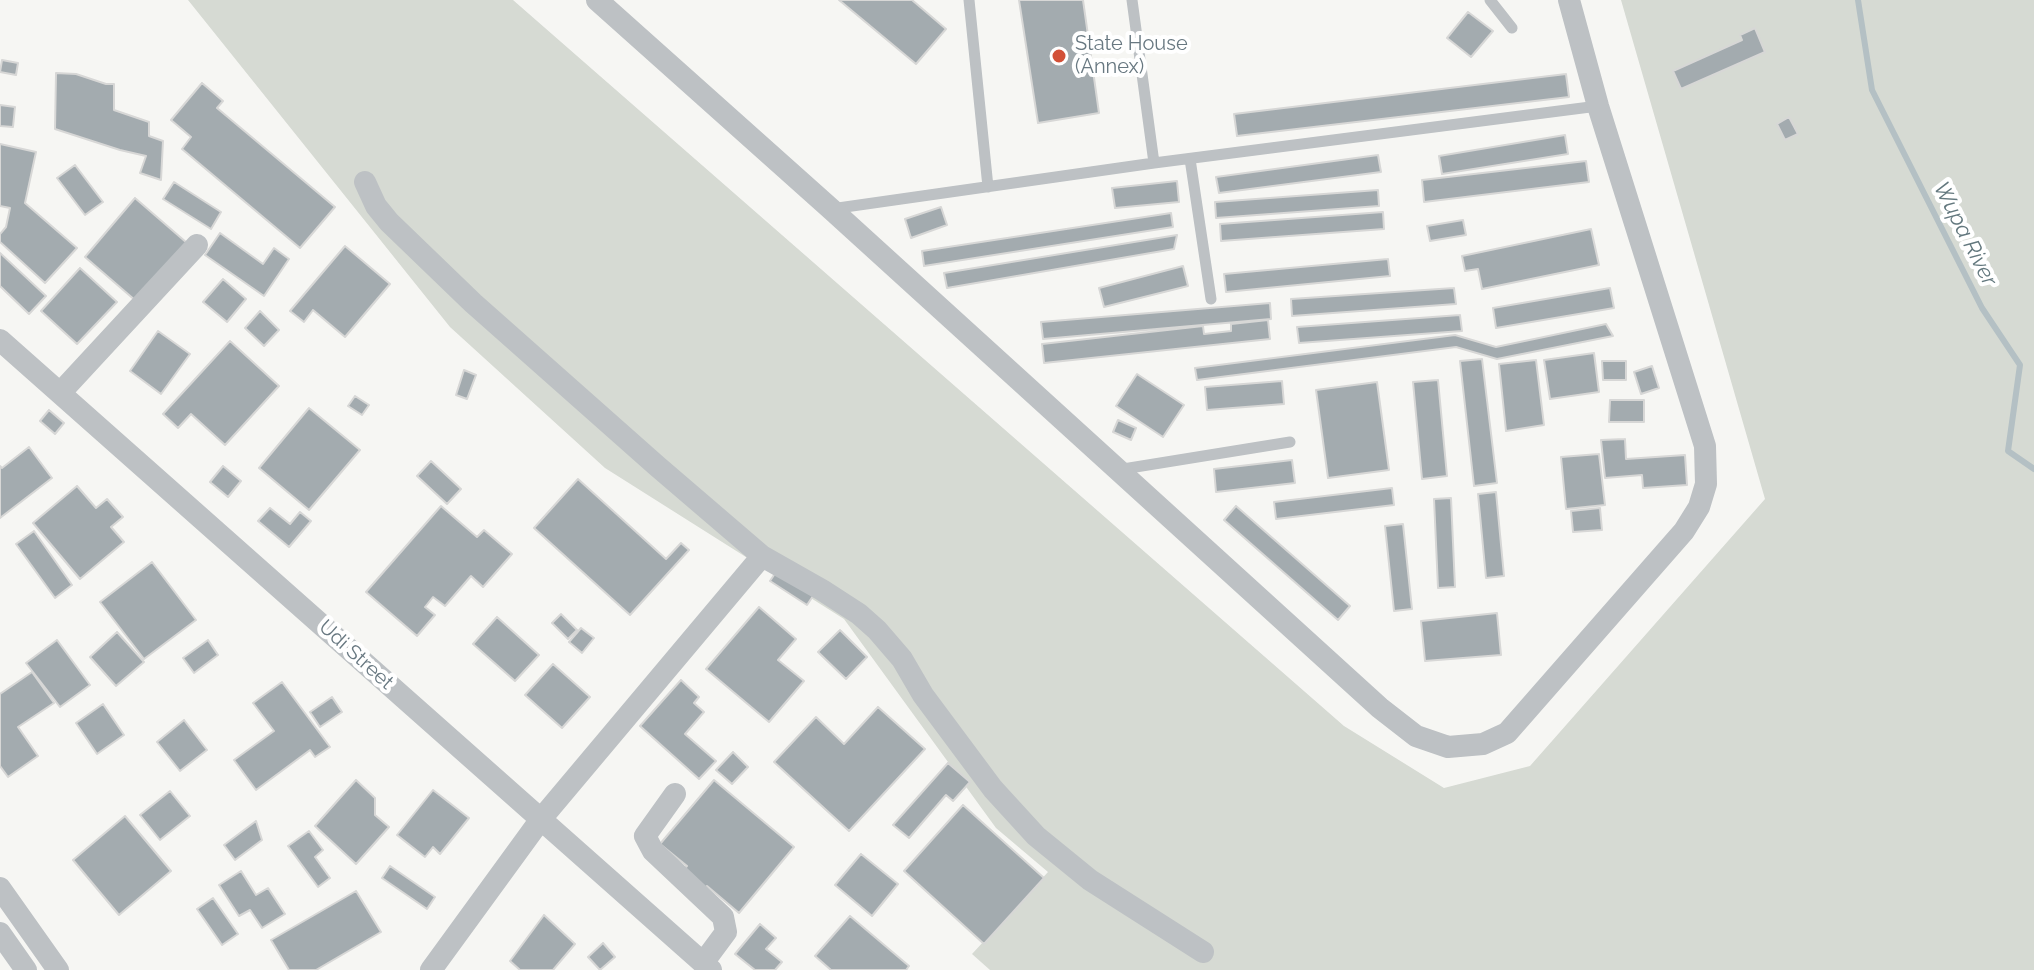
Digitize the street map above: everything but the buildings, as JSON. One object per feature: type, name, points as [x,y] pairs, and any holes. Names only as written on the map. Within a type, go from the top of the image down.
[{"type":"street","points":[[597,0],[1380,708],[1416,736],[1448,747],[1483,744],[1507,733],[1684,531],[1699,507],[1706,484],[1705,446],[1598,106],[1569,0]]},
{"type":"street","points":[[365,182],[376,206],[389,222],[473,303],[657,466],[762,556],[822,590],[877,630],[902,659],[923,695],[993,789],[1036,836],[1090,880],[1203,952]]},
{"type":"street","points":[[61,392],[197,245]]},
{"type":"street","name":"Udi Street","points":[[0,340],[707,967]]},
{"type":"street","points":[[431,970],[541,819],[762,556]]},
{"type":"street","points":[[675,794],[645,836],[653,851],[723,917],[726,932],[707,967]]},
{"type":"street","points":[[0,888],[58,970]]},
{"type":"street","points":[[0,933],[26,970]]},
{"type":"lane","points":[[969,0],[988,187]]},
{"type":"lane","points":[[1132,0],[1154,163]]},
{"type":"lane","points":[[1490,0],[1512,28]]},
{"type":"lane","points":[[831,209],[1154,163],[1598,106]]},
{"type":"lane","points":[[1190,159],[1211,299]]},
{"type":"lane","points":[[1117,470],[1290,442]]},
{"type":"shaded area","points":[[188,0],[513,0],[1344,726],[1444,788],[1530,766],[1765,499],[1621,0],[2034,0],[2034,970],[990,970],[972,954],[1048,872],[996,828],[844,619],[605,468],[450,327]]},
{"type":"waterway","name":"Wupa River","points":[[1858,0],[1872,90],[1982,308],[2020,365],[2008,451],[2034,469]]},
{"type":"place","name":"State House (Annex)","points":[[1059,56]]}]
